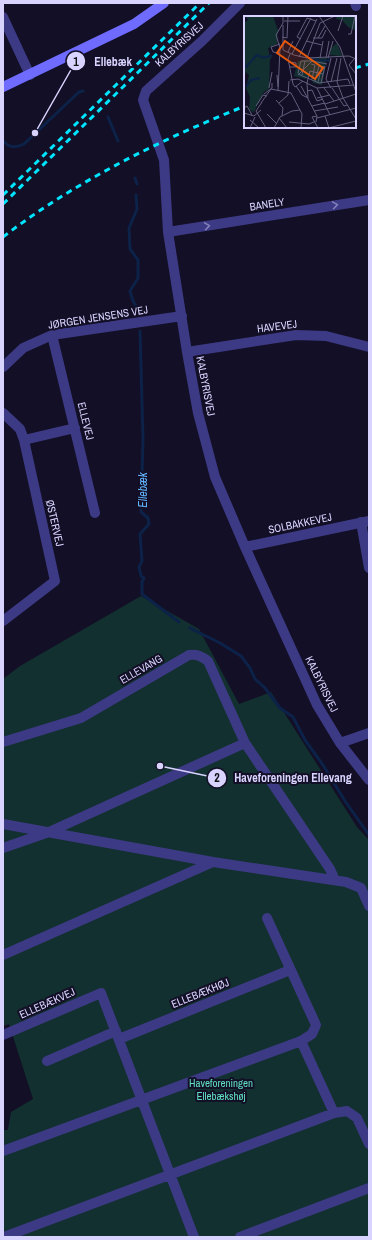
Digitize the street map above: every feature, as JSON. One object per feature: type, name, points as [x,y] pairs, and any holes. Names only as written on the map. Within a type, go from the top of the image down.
[{"type":"street","points":[[3,88],[134,24],[164,3]]},
{"type":"street","name":"KALBYRISVEJ","points":[[240,3],[146,91],[143,100],[164,160],[168,232],[187,352],[198,413],[215,477],[245,547],[317,705],[340,743],[369,780]]},
{"type":"street","points":[[3,17],[30,75]]},
{"type":"street","name":"BANELY","points":[[168,232],[369,200]]},
{"type":"street","name":"JØRGEN JENSENS VEJ","points":[[3,367],[23,348],[52,335],[182,316]]},
{"type":"street","name":"HAVEVEJ","points":[[187,352],[296,334],[326,336],[369,347]]},
{"type":"street","name":"ELLEVEJ","points":[[52,335],[95,513]]},
{"type":"street","name":"ØSTERVEJ","points":[[3,413],[20,429],[24,440],[55,580],[3,621]]},
{"type":"street","points":[[24,440],[75,428]]},
{"type":"street","name":"SOLBAKKEVEJ","points":[[245,547],[365,521],[369,568]]},
{"type":"street","name":"ELLEVANG","points":[[3,742],[81,718],[189,655],[196,654],[208,661],[245,742],[330,869],[335,880]]},
{"type":"street","points":[[340,743],[369,733]]},
{"type":"street","points":[[3,848],[49,832],[245,742]]},
{"type":"street","points":[[3,824],[213,862],[335,880],[361,888],[369,906]]},
{"type":"street","points":[[3,956],[213,862]]},
{"type":"street","points":[[3,1151],[301,1041],[312,1034],[316,1025],[267,918]]},
{"type":"street","name":"ELLEBÆKHØJ","points":[[47,1061],[290,970]]},
{"type":"street","name":"ELLEBÆKVEJ","points":[[3,1036],[101,993],[117,1035]]},
{"type":"street","points":[[117,1035],[194,1237]]},
{"type":"street","points":[[301,1041],[334,1113]]},
{"type":"street","points":[[4,1237],[170,1176],[334,1113],[346,1111],[357,1118],[369,1144]]},
{"type":"street","points":[[240,1237],[369,1188]]},
{"type":"green space","name":"Haveforeningen Ellebækshøj","points":[[141,596],[199,629],[239,704],[271,692],[357,827],[369,840],[369,1237],[3,1237],[3,1130],[8,1130],[11,1112],[33,1099],[9,1024],[3,1026],[3,679],[20,666]]},
{"type":"waterway","name":"Ellebæk","points":[[3,141],[13,147],[24,144],[79,92],[83,91]]},
{"type":"waterway","name":"Ellebæk","points":[[108,117],[118,141]]},
{"type":"waterway","name":"Ellebæk","points":[[135,178],[137,184]]},
{"type":"waterway","name":"Ellebæk","points":[[136,195],[137,209],[129,228],[130,249],[138,260],[138,278],[130,291],[133,301],[139,311]]},
{"type":"waterway","name":"Ellebæk","points":[[140,331],[143,439],[141,512],[148,518],[149,524],[140,534],[142,561],[139,567],[141,576],[144,578],[142,582],[142,594],[179,622]]},
{"type":"waterway","name":"Ellebæk","points":[[190,628],[220,643],[241,656],[250,668],[255,679],[265,688],[280,708],[293,717],[305,740],[369,835]]},
{"type":"railway","points":[[3,195],[200,3]]},
{"type":"railway","points":[[3,204],[209,3]]},
{"type":"railway","points":[[356,68],[369,64]]},
{"type":"railway","points":[[3,237],[60,198],[120,163],[182,133],[244,106]]},
{"type":"place","name":"Ellebæk","points":[[35,133]]},
{"type":"place","name":"Haveforeningen Ellevang","points":[[160,766]]}]
